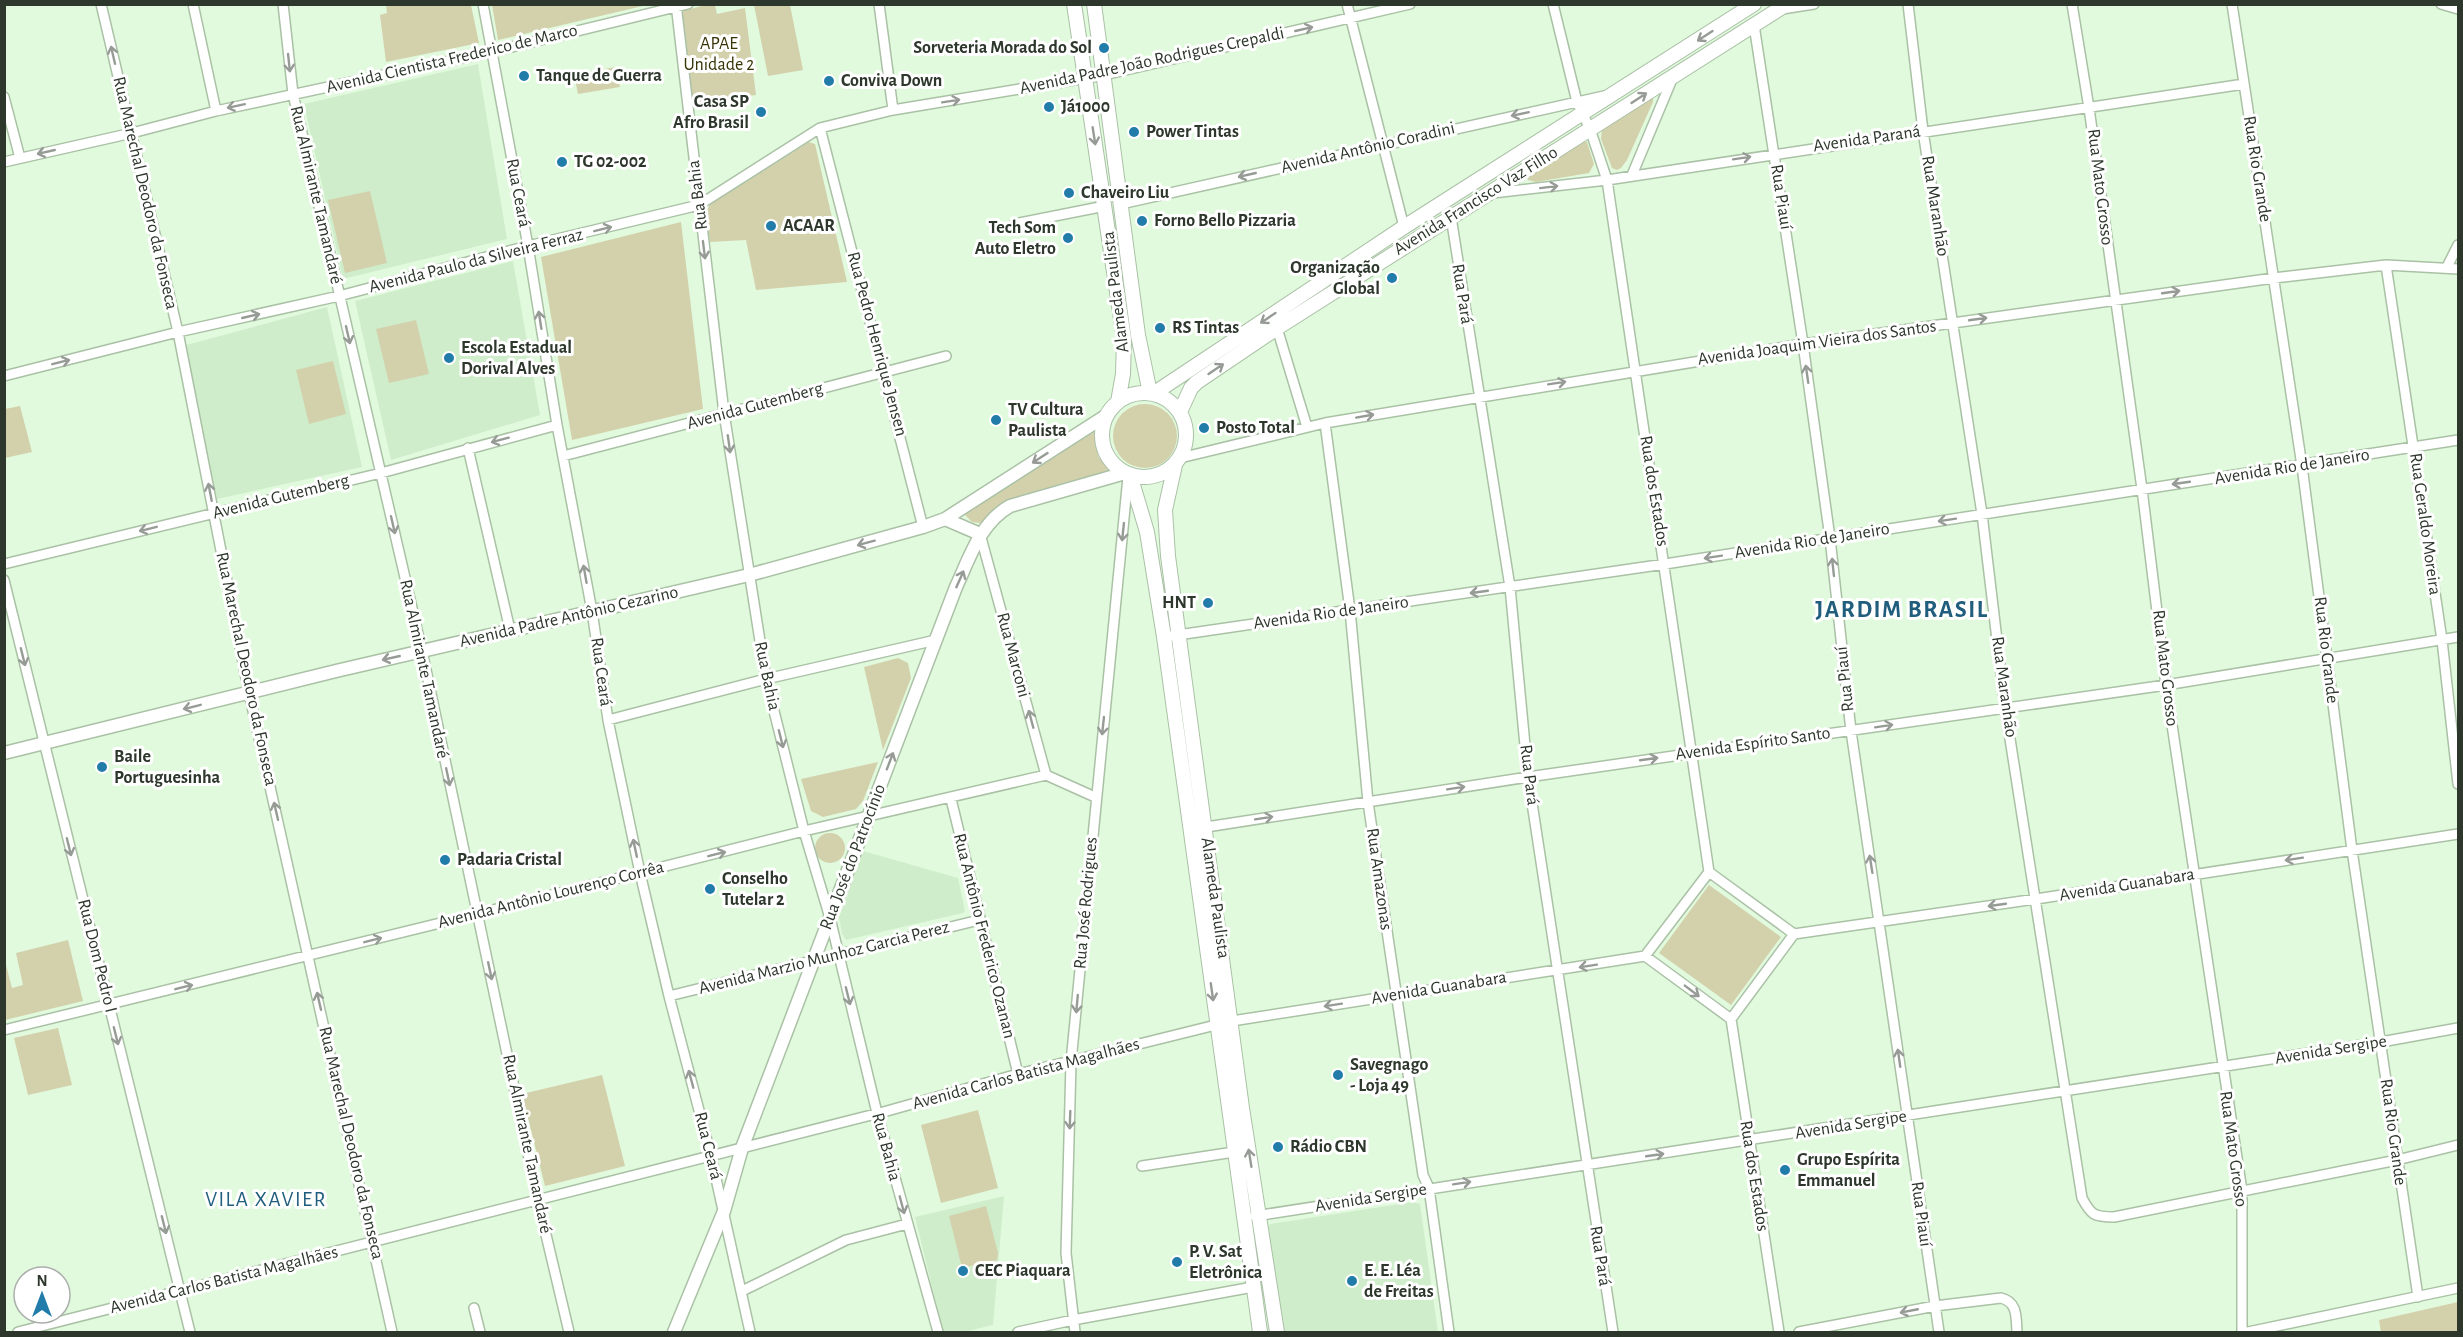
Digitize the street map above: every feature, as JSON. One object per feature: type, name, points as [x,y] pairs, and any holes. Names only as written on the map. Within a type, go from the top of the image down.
[{"type":"main road","name":"Alameda Paulista","points":[[1074,4],[1124,339],[1124,374],[1118,402]]},
{"type":"main road","name":"Alameda Paulista","points":[[1094,4],[1140,346],[1152,394]]},
{"type":"main road","name":"Avenida Francisco Vaz Filho","points":[[1152,394],[1580,109],[1616,94],[1754,4]]},
{"type":"main road","name":"Avenida Francisco Vaz Filho","points":[[1180,412],[1191,388],[1197,382],[1277,328],[1783,7]]},
{"type":"main road","points":[[1139,393],[1152,394],[1173,404],[1180,412],[1187,435],[1185,447],[1177,461],[1154,476],[1142,477],[1128,474],[1114,465],[1104,448],[1102,428],[1107,415],[1118,402],[1139,393]]},
{"type":"main road","name":"Alameda Paulista","points":[[1177,461],[1165,510],[1165,533],[1242,1108],[1277,1332]]},
{"type":"main road","name":"Alameda Paulista","points":[[1128,474],[1147,532],[1164,637],[1260,1332]]},
{"type":"street","name":"Rua Marechal Deodoro da Fonseca","points":[[101,4],[178,332],[249,693],[392,1332]]},
{"type":"street","points":[[193,4],[216,111]]},
{"type":"street","name":"Rua Almirante Tamandaré","points":[[283,4],[293,94],[422,651],[538,1201],[569,1332]]},
{"type":"street","name":"Rua Ceará","points":[[483,4],[592,611],[608,720],[640,873],[669,996],[711,1156],[750,1332]]},
{"type":"street","name":"Avenida Cientista Frederico de Marco","points":[[4,162],[216,111],[491,52],[688,4]]},
{"type":"street","points":[[879,4],[893,110]]},
{"type":"street","points":[[1347,4],[1404,227]]},
{"type":"street","name":"Avenida Padre João Rodrigues Crepaldi","points":[[893,110],[1086,79],[1410,4]]},
{"type":"street","name":"Rua dos Estados","points":[[1553,4],[1580,109],[1590,129],[1607,180],[1709,872]]},
{"type":"street","points":[[1783,7],[1814,4]]},
{"type":"street","name":"Rua Maranhão","points":[[1908,4],[1923,130],[1982,514],[2006,707],[2082,1198],[2089,1212],[2100,1217],[2114,1217],[2242,1191]]},
{"type":"street","name":"Rua Mato Grosso","points":[[2072,4],[2089,108],[2142,489],[2166,685],[2242,1191],[2242,1332]]},
{"type":"street","name":"Rua Rio Grande","points":[[2232,4],[2302,466],[2352,850],[2418,1297]]},
{"type":"street","points":[[2441,4],[2458,9]]},
{"type":"street","name":"Rua Bahia","points":[[676,6],[724,414],[766,679],[804,831],[830,918],[877,1113],[938,1332]]},
{"type":"street","name":"Rua Piauí","points":[[1754,25],[1803,344],[1830,538],[1851,730],[1939,1332]]},
{"type":"street","points":[[1632,175],[1674,75]]},
{"type":"street","name":"Avenida Paraná","points":[[1491,194],[1607,180],[1923,130],[2244,84]]},
{"type":"street","points":[[1560,106],[1573,86]]},
{"type":"street","points":[[4,97],[20,158]]},
{"type":"street","name":"Avenida Antônio Coradini","points":[[1121,204],[1560,106],[1580,109]]},
{"type":"street","name":"Avenida Paulo da Silveira Ferraz","points":[[4,376],[178,332],[339,296],[528,246],[699,205],[820,128],[893,110]]},
{"type":"street","name":"Rua Pedro Henrique Jensen","points":[[820,128],[885,372],[923,527]]},
{"type":"street","points":[[1014,224],[1105,206]]},
{"type":"street","name":"Rua Pará","points":[[1451,217],[1510,587],[1528,777],[1612,1332]]},
{"type":"street","points":[[2448,267],[2458,245]]},
{"type":"street","name":"Avenida Joaquim Vieira dos Santos","points":[[1177,461],[1325,423],[1803,344],[2274,278],[2386,265],[2458,269]]},
{"type":"street","name":"Rua Geraldo Moreira","points":[[2386,265],[2442,640],[2458,784]]},
{"type":"street","points":[[1277,328],[1307,427]]},
{"type":"street","name":"Avenida Gutemberg","points":[[563,456],[946,357]]},
{"type":"street","name":"Avenida Padre Antônio Cezarino","points":[[4,753],[749,574],[923,527],[945,519],[1107,415]]},
{"type":"street","name":"Rua Amazonas","points":[[1325,423],[1350,610],[1368,802],[1423,1175],[1429,1188],[1449,1332]]},
{"type":"street","name":"Avenida Gutemberg","points":[[4,564],[381,473],[557,425]]},
{"type":"street","name":"Avenida Rio de Janeiro","points":[[1164,637],[1665,564],[2458,441]]},
{"type":"street","points":[[468,448],[510,630]]},
{"type":"street","name":"Rua José do Patrocínio","points":[[674,1332],[724,1211],[742,1148],[956,587],[980,534],[995,517],[1010,506],[1128,474]]},
{"type":"street","name":"Rua José Rodrigues","points":[[1075,1332],[1066,1252],[1071,1062],[1128,474]]},
{"type":"street","points":[[945,519],[980,534]]},
{"type":"street","name":"Rua Marconi","points":[[980,534],[1046,775]]},
{"type":"street","name":"Rua Dom Pedro I","points":[[4,580],[9,622],[44,743],[190,1332]]},
{"type":"street","name":"Avenida Espírito Santo","points":[[1189,830],[1528,777],[2166,685],[2458,638]]},
{"type":"street","points":[[608,720],[766,679],[936,640]]},
{"type":"street","points":[[1046,775],[1095,797]]},
{"type":"street","name":"Avenida Antônio Lourenço Corrêa","points":[[4,1030],[309,956],[804,831],[951,799],[1046,775]]},
{"type":"street","name":"Rua Antônio Frederico Ozanan","points":[[951,799],[1018,1074]]},
{"type":"street","name":"Avenida Guanabara","points":[[1794,934],[2458,834]]},
{"type":"street","points":[[1709,872],[1794,934],[1731,1019],[1645,956],[1709,872]]},
{"type":"street","name":"Avenida Marzio Munhoz Garcia Perez","points":[[669,996],[979,920]]},
{"type":"street","name":"Avenida Guanabara","points":[[1232,1021],[1645,956]]},
{"type":"street","name":"Rua dos Estados","points":[[1731,1019],[1779,1332]]},
{"type":"street","name":"Avenida Carlos Batista Magalhães","points":[[18,1332],[538,1201],[1018,1074],[1232,1021]]},
{"type":"street","name":"Avenida Sergipe","points":[[1244,1218],[2064,1092],[2458,1028]]},
{"type":"street","points":[[2242,1191],[2397,1160],[2458,1145]]},
{"type":"street","points":[[1142,1166],[1234,1152]]},
{"type":"street","points":[[742,1291],[846,1240],[907,1224]]},
{"type":"street","points":[[1018,1332],[1253,1287]]},
{"type":"street","points":[[2248,1332],[2458,1288]]},
{"type":"street","points":[[1799,1332],[1935,1306],[2001,1298],[2008,1300],[2014,1306],[2018,1332]]},
{"type":"street","points":[[474,1308],[480,1332]]},
{"type":"shaded area","points":[[478,64],[507,239],[343,279],[304,104]]},
{"type":"shaded area","name":"Escola Estadual Dorival Alves","points":[[513,261],[540,415],[391,460],[355,301]]},
{"type":"shaded area","points":[[327,307],[362,467],[217,499],[179,347]]},
{"type":"shaded area","points":[[863,851],[958,878],[965,911],[846,940],[842,934],[839,917]]},
{"type":"shaded area","name":"CEC Piaquara","points":[[1004,1196],[993,1325],[964,1332],[943,1332],[915,1217]]},
{"type":"shaded area","name":"E. E. Léa de Freitas","points":[[1413,1202],[1420,1204],[1438,1332],[1280,1332],[1266,1230],[1270,1224]]},
{"type":"green space","points":[[492,4],[647,5],[498,40]]},
{"type":"green space","points":[[386,5],[471,5],[479,43],[386,62],[380,15],[387,13]]},
{"type":"green space","name":"APAE Unidade 2","points":[[715,5],[717,14],[745,8],[756,95],[693,103],[682,11]]},
{"type":"green space","points":[[754,5],[790,5],[803,70],[768,76]]},
{"type":"green space","points":[[616,67],[620,87],[578,94],[574,74]]},
{"type":"green space","points":[[1653,98],[1653,102],[1627,160],[1621,168],[1617,170],[1612,168],[1601,139],[1602,129]]},
{"type":"green space","points":[[1583,141],[1587,142],[1594,164],[1589,173],[1536,182],[1528,180],[1530,173]]},
{"type":"green space","name":"ACAAR","points":[[809,142],[815,144],[847,282],[756,290],[746,240],[710,242],[706,212],[710,204]]},
{"type":"green space","points":[[370,191],[387,263],[345,273],[328,200]]},
{"type":"green space","points":[[681,222],[703,409],[572,440],[541,257]]},
{"type":"green space","points":[[416,320],[429,374],[389,383],[376,329]]},
{"type":"green space","points":[[333,361],[346,414],[309,424],[296,370]]},
{"type":"green space","points":[[1145,404],[1163,410],[1171,418],[1177,436],[1171,454],[1163,462],[1145,468],[1127,462],[1119,454],[1113,436],[1119,418],[1127,410]]},
{"type":"green space","points":[[20,406],[32,452],[5,458],[5,409]]},
{"type":"green space","points":[[1094,432],[1098,456],[1111,473],[994,510],[980,523],[972,522],[964,514]]},
{"type":"green space","points":[[898,658],[908,663],[911,678],[883,750],[864,667]]},
{"type":"green space","points":[[878,762],[863,801],[856,809],[823,817],[811,811],[801,779]]},
{"type":"green space","points":[[830,833],[841,837],[845,848],[841,859],[830,863],[819,859],[815,848],[819,837]]},
{"type":"green space","points":[[1709,885],[1781,937],[1731,1005],[1659,953]]},
{"type":"green space","points":[[68,940],[83,1001],[5,1020],[5,961],[12,988],[23,985],[16,953]]},
{"type":"green space","points":[[58,1028],[72,1085],[28,1095],[14,1038]]},
{"type":"green space","points":[[602,1075],[625,1166],[545,1186],[522,1094]]},
{"type":"green space","points":[[978,1110],[998,1188],[941,1203],[921,1125]]},
{"type":"green space","points":[[986,1206],[998,1253],[997,1260],[962,1268],[949,1216]]},
{"type":"green space","points":[[2458,1302],[2458,1332],[2381,1332],[2379,1320]]},
{"type":"place","name":"Sorveteria Morada do Sol","points":[[1104,48]]},
{"type":"place","name":"Tanque de Guerra","points":[[524,76]]},
{"type":"place","name":"Conviva Down","points":[[829,81]]},
{"type":"place","name":"Já1000","points":[[1049,107]]},
{"type":"place","name":"Casa SP Afro Brasil","points":[[761,112]]},
{"type":"place","name":"Power Tintas","points":[[1134,132]]},
{"type":"place","name":"TG 02-002","points":[[562,162]]},
{"type":"place","name":"Chaveiro Liu","points":[[1069,193]]},
{"type":"place","name":"Forno Bello Pizzaria","points":[[1142,221]]},
{"type":"place","name":"ACAAR","points":[[771,226]]},
{"type":"place","name":"Tech Som Auto Eletro","points":[[1068,238]]},
{"type":"place","name":"Organização Global","points":[[1392,278]]},
{"type":"place","name":"RS Tintas","points":[[1160,328]]},
{"type":"place","name":"Escola Estadual Dorival Alves","points":[[449,358]]},
{"type":"place","name":"TV Cultura Paulista","points":[[996,420]]},
{"type":"place","name":"Posto Total","points":[[1204,428]]},
{"type":"place","name":"HNT","points":[[1208,603]]},
{"type":"place","name":"Baile Portuguesinha","points":[[102,767]]},
{"type":"place","name":"Padaria Cristal","points":[[445,860]]},
{"type":"place","name":"Conselho Tutelar 2","points":[[710,889]]},
{"type":"place","name":"Savegnago - Loja 49","points":[[1338,1075]]},
{"type":"place","name":"Rádio CBN","points":[[1278,1147]]},
{"type":"place","name":"Grupo Espírita Emmanuel","points":[[1785,1170]]},
{"type":"place","name":"P. V. Sat Eletrônica","points":[[1177,1262]]},
{"type":"place","name":"CEC Piaquara","points":[[963,1271]]},
{"type":"place","name":"E. E. Léa de Freitas","points":[[1352,1281]]},
{"type":"district","name":"JARDIM BRASIL","points":[[1902,610]]},
{"type":"district","name":"VILA XAVIER","points":[[266,1199]]}]
